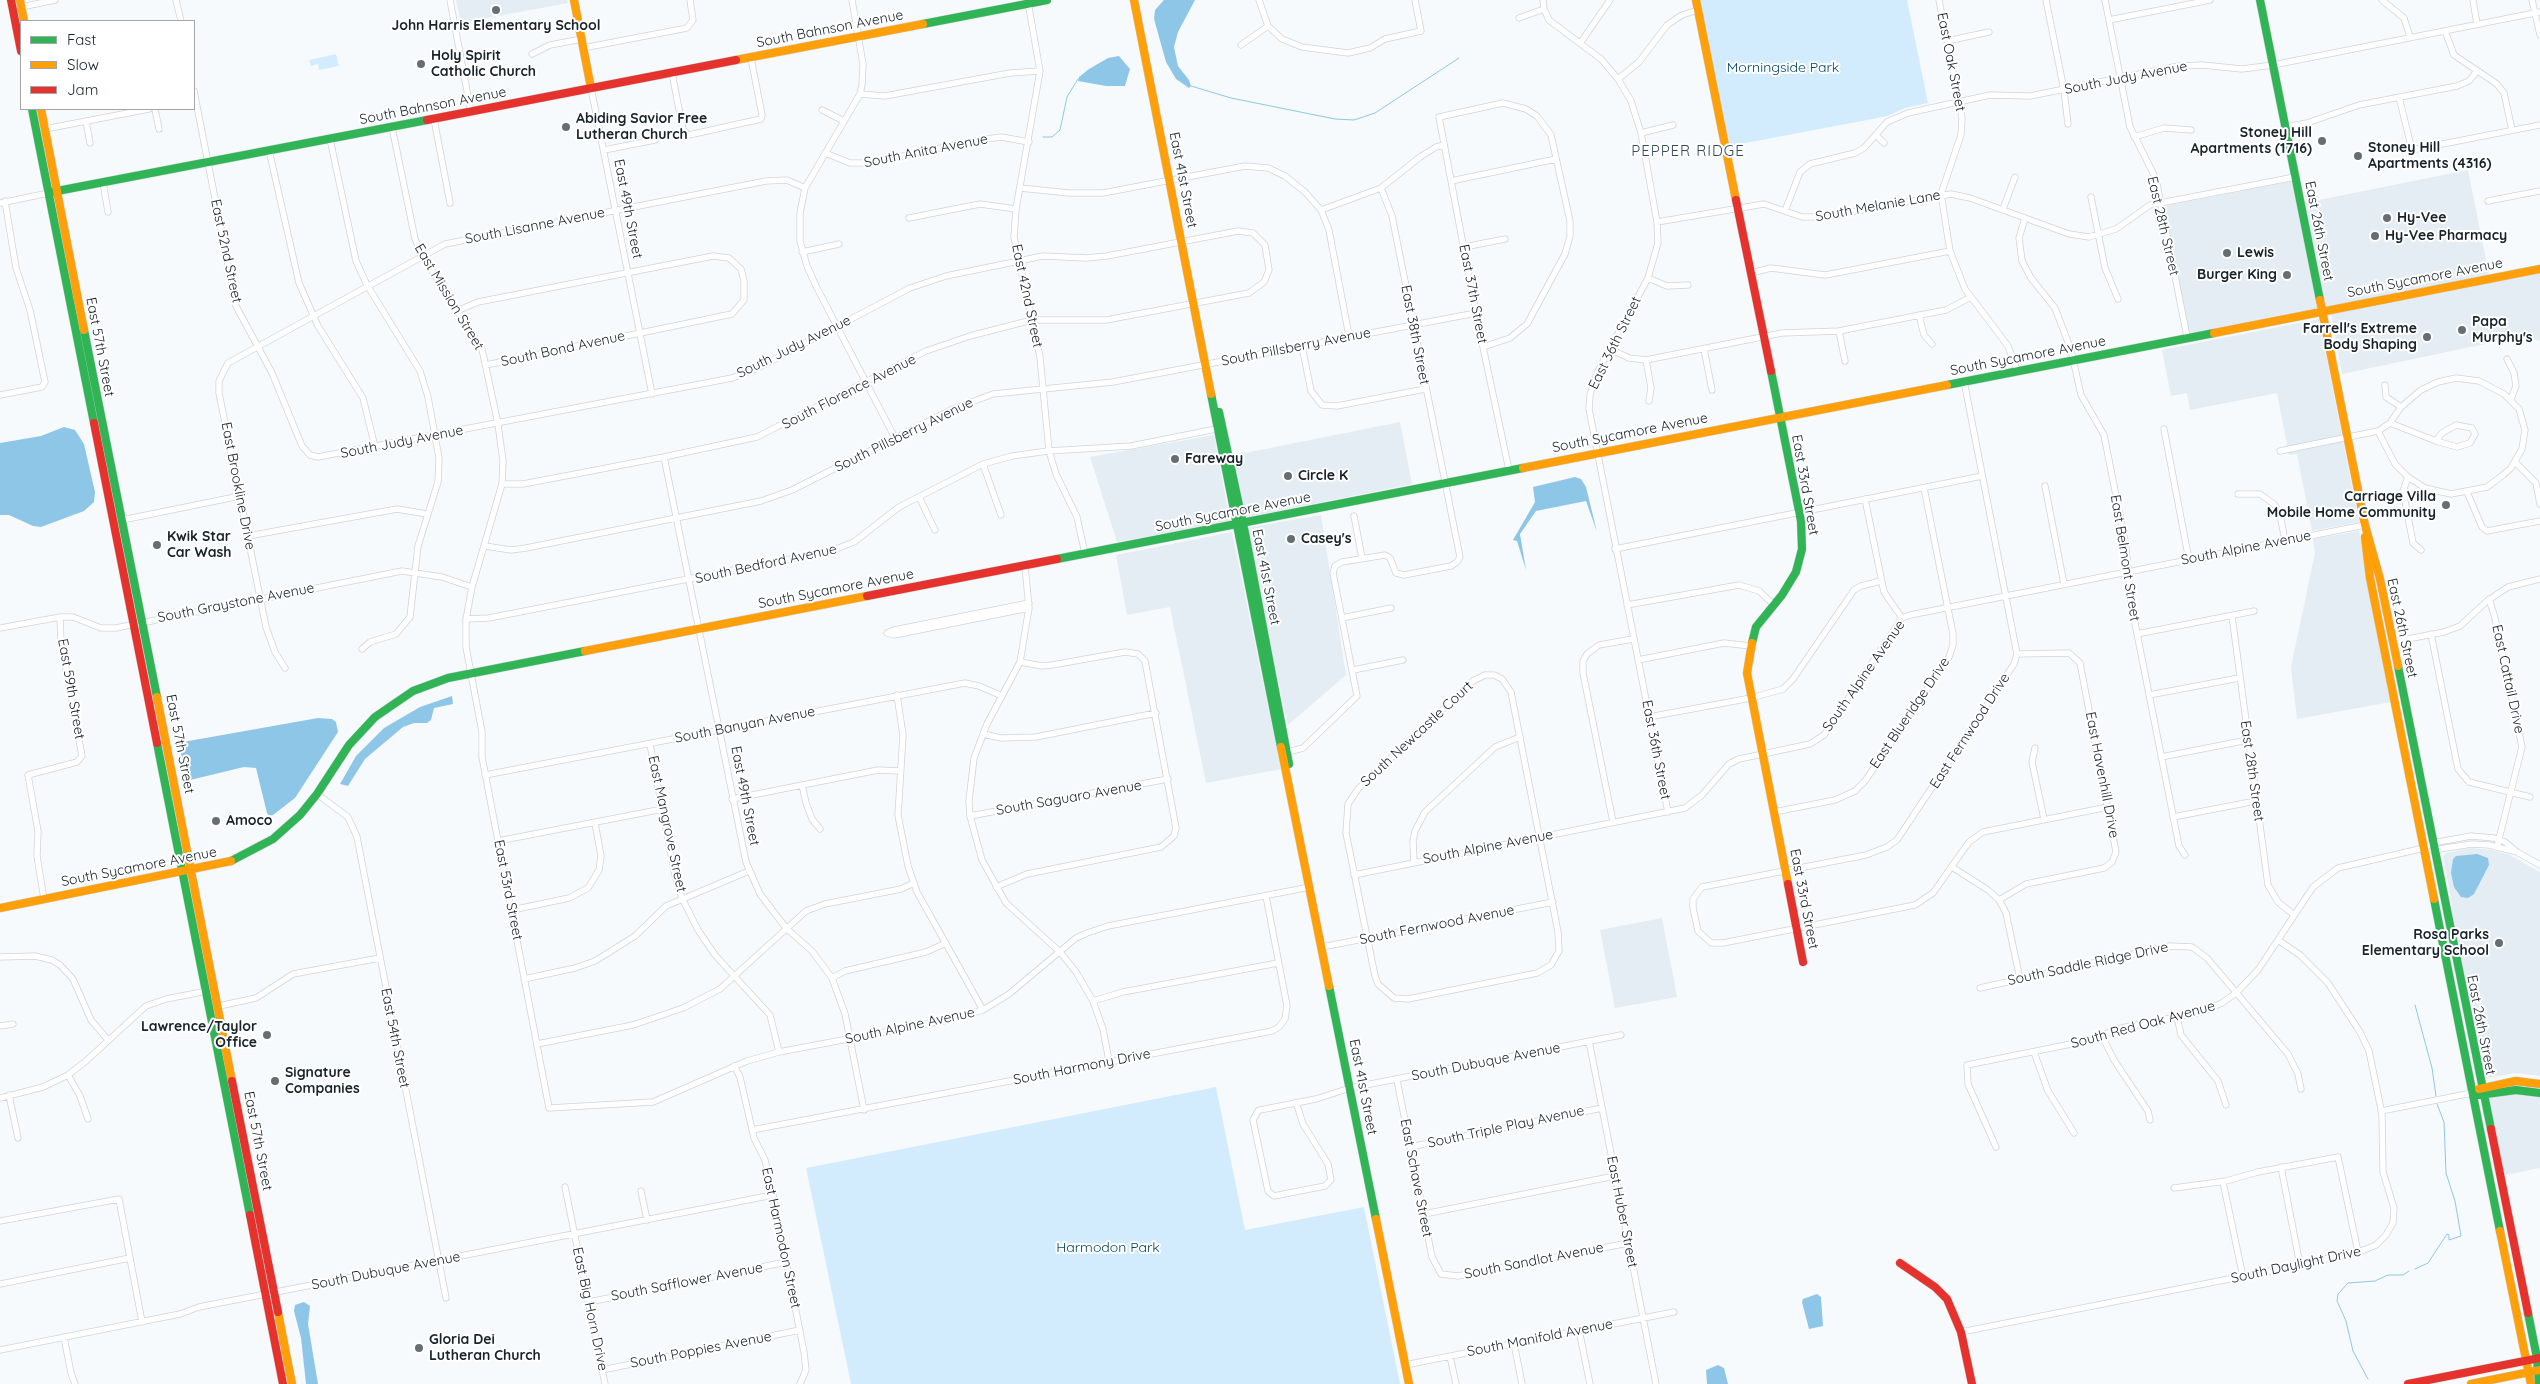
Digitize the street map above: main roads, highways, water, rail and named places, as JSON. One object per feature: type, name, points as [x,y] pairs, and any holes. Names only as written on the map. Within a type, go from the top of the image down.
[{"type":"main road","points":[[12,0],[20,45]]},
{"type":"main road","name":"East 49th Street","points":[[574,0],[591,88]]},
{"type":"main road","name":"South Bahnson Avenue","points":[[53,192],[859,37],[1028,2],[1047,0]]},
{"type":"main road","name":"East 41st Street","points":[[1134,0],[1206,364],[1240,524],[1409,1384]]},
{"type":"main road","name":"East 33rd Street","points":[[1696,0],[1799,512],[1802,536],[1800,561],[1789,585],[1756,627],[1747,673],[1803,962]]},
{"type":"main road","name":"East 26th Street","points":[[2260,0],[2347,438],[2365,525],[2380,579],[2481,1087],[2538,1358],[2539,1384]]},
{"type":"main road","points":[[21,3],[24,20]]},
{"type":"main road","name":"East 57th Street","points":[[32,110],[53,192],[143,622],[292,1384]]},
{"type":"main road","name":"East 57th Street","points":[[41,110],[53,192],[134,624],[283,1384]]},
{"type":"main road","name":"South Sycamore Avenue","points":[[0,908],[184,873],[229,862],[260,847],[290,825],[317,794],[349,745],[382,712],[423,686],[470,673],[2540,269]]},
{"type":"main road","name":"East 26th Street","points":[[2365,525],[2370,578],[2531,1384]]},
{"type":"main road","points":[[2472,1093],[2481,1087],[2516,1080],[2540,1084]]},
{"type":"main road","points":[[2472,1093],[2483,1096],[2516,1090],[2540,1093]]},
{"type":"main road","points":[[1900,1264],[1942,1293],[1951,1306],[1961,1332],[1972,1384]]},
{"type":"main road","points":[[2408,1384],[2538,1358]]},
{"type":"main road","points":[[2471,1384],[2539,1370]]},
{"type":"water","points":[[1164,0],[1195,0],[1178,32],[1174,47],[1178,66],[1189,80],[1191,86],[1189,88],[1176,79],[1166,62],[1154,19],[1155,10]]},
{"type":"water","points":[[1119,56],[1130,69],[1125,86],[1106,86],[1078,81],[1079,77],[1089,69],[1108,58]]},
{"type":"water","points":[[64,427],[75,430],[84,444],[95,492],[94,502],[84,511],[41,527],[33,526],[9,515],[0,515],[0,443],[41,436]]},
{"type":"water","points":[[1575,477],[1581,479],[1586,487],[1597,532],[1586,501],[1536,511],[1520,534],[1526,570],[1517,541],[1513,540],[1535,502],[1533,487]]},
{"type":"water","points":[[452,696],[453,704],[434,708],[431,720],[427,723],[414,723],[403,727],[365,759],[348,786],[340,784],[356,756],[384,728],[420,707]]},
{"type":"water","points":[[318,718],[332,719],[336,722],[338,732],[295,798],[273,815],[269,816],[267,813],[256,768],[244,767],[190,780],[184,777],[180,746],[183,742]]},
{"type":"water","points":[[2477,854],[2488,858],[2489,865],[2474,894],[2468,898],[2461,897],[2454,887],[2451,873],[2453,859],[2456,856]]},
{"type":"water","points":[[1817,1294],[1821,1297],[1823,1326],[1809,1329],[1802,1302],[1803,1299]]},
{"type":"water","points":[[304,1302],[310,1306],[308,1324],[318,1384],[306,1384],[301,1338],[294,1311],[295,1305]]},
{"type":"water","points":[[1718,1365],[1724,1368],[1728,1384],[1707,1384],[1706,1370]]},
{"type":"waterway","points":[[1191,86],[1231,98],[1335,119],[1354,120],[1375,113],[1459,58]]},
{"type":"waterway","points":[[1043,137],[1052,137],[1060,130],[1067,97],[1078,79]]},
{"type":"waterway","points":[[2415,1005],[2432,1068],[2436,1096]]},
{"type":"waterway","points":[[2415,1269],[2428,1263],[2447,1234],[2449,1235],[2449,1240],[2461,1236],[2455,1201],[2446,1173],[2444,1122],[2437,1104]]},
{"type":"waterway","points":[[2368,1379],[2353,1351],[2346,1321],[2337,1301],[2338,1294],[2348,1283],[2375,1281],[2388,1275],[2403,1275],[2409,1271]]},
{"type":"place","name":"John Harris Elementary School","points":[[496,10]]},
{"type":"place","name":"Holy Spirit Catholic Church","points":[[421,64]]},
{"type":"place","name":"Abiding Savior Free Lutheran Church","points":[[566,127]]},
{"type":"place","name":"Stoney Hill Apartments (1716)","points":[[2322,141]]},
{"type":"place","name":"Stoney Hill Apartments (4316)","points":[[2358,156]]},
{"type":"place","name":"Hy-Vee","points":[[2387,218]]},
{"type":"place","name":"Hy-Vee Pharmacy","points":[[2375,236]]},
{"type":"place","name":"Lewis","points":[[2227,253]]},
{"type":"place","name":"Burger King","points":[[2287,275]]},
{"type":"place","name":"Papa Murphy's","points":[[2462,330]]},
{"type":"place","name":"Farrell's Extreme Body Shaping","points":[[2427,337]]},
{"type":"place","name":"Fareway","points":[[1175,459]]},
{"type":"place","name":"Circle K","points":[[1288,476]]},
{"type":"place","name":"Carriage Villa Mobile Home Community","points":[[2446,505]]},
{"type":"place","name":"Casey's","points":[[1291,539]]},
{"type":"place","name":"Kwik Star Car Wash","points":[[157,545]]},
{"type":"place","name":"Amoco","points":[[216,821]]},
{"type":"place","name":"Rosa Parks Elementary School","points":[[2499,943]]},
{"type":"place","name":"Lawrence/Taylor Office","points":[[267,1035]]},
{"type":"place","name":"Signature Companies","points":[[275,1081]]},
{"type":"place","name":"Gloria Dei Lutheran Church","points":[[419,1348]]},
{"type":"district","name":"PEPPER RIDGE","points":[[1688,151]]},
{"type":"park label","name":"Morningside Park","points":[[1783,68]]},
{"type":"park label","name":"Harmodon Park","points":[[1108,1248]]}]
